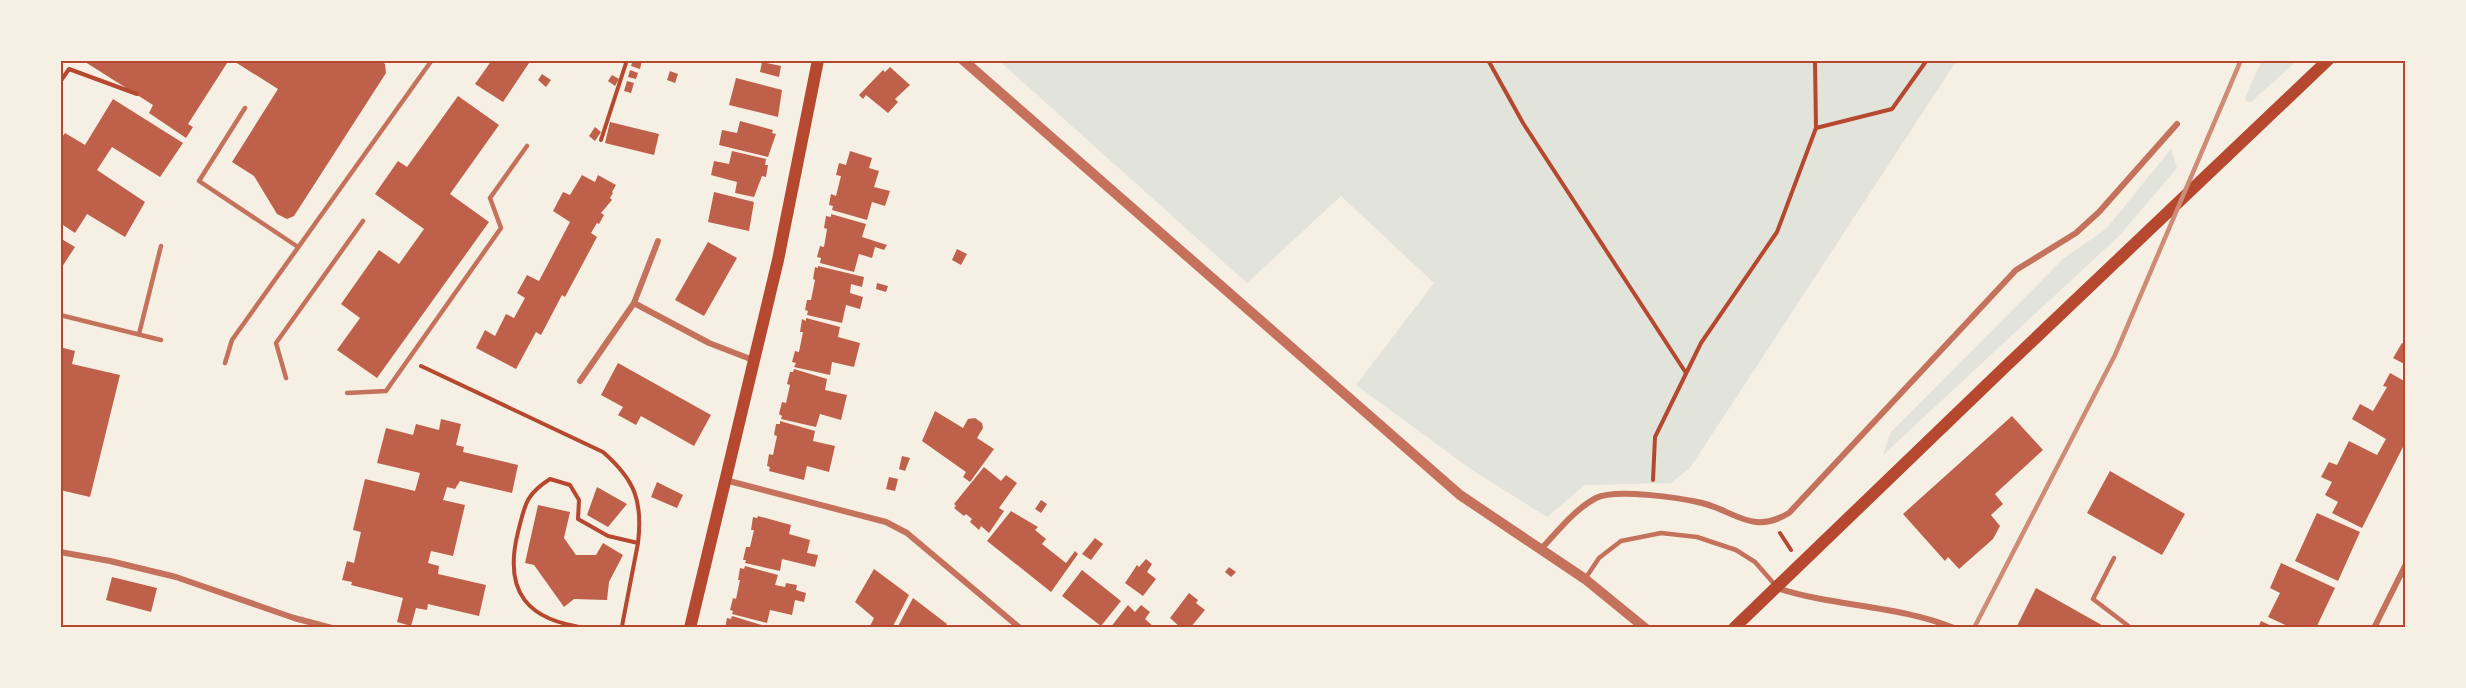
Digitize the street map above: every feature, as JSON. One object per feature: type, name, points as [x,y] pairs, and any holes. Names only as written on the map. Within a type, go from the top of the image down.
[{"type":"main road","points":[[690,628],[778,260],[818,60]]},
{"type":"main road","points":[[1734,628],[2328,60]]},
{"type":"street","points":[[963,60],[1460,495],[1542,548],[1585,579],[1645,628]]},
{"type":"street","points":[[1542,548],[1586,504],[1599,496],[1628,494],[1703,503],[1748,521],[1772,522],[1789,513],[2016,270],[2048,252],[2084,226],[2177,124]]},
{"type":"street","points":[[580,381],[634,303],[658,241]]},
{"type":"street","points":[[634,303],[709,343],[753,360]]},
{"type":"street","points":[[724,480],[886,522],[907,533],[1020,628]]},
{"type":"street","points":[[60,552],[176,577],[294,618],[332,628]]},
{"type":"street","points":[[2374,628],[2406,564]]},
{"type":"street","points":[[1777,588],[1822,600],[1909,613],[1954,628]]},
{"type":"lane","points":[[225,363],[232,340],[432,60]]},
{"type":"lane","points":[[245,108],[198,181],[298,247]]},
{"type":"lane","points":[[347,393],[386,391],[501,228],[490,198],[527,146]]},
{"type":"lane","points":[[286,378],[276,343],[363,221]]},
{"type":"lane","points":[[139,334],[161,246]]},
{"type":"lane","points":[[60,315],[161,340]]},
{"type":"lane","points":[[1585,579],[1599,558],[1621,541],[1661,533],[1697,537],[1736,550],[1755,562],[1777,588]]},
{"type":"lane","points":[[2114,558],[2093,599],[2131,628]]},
{"type":"path","points":[[601,140],[627,60]]},
{"type":"path","points":[[1488,60],[1523,123],[1686,373]]},
{"type":"path","points":[[1653,496],[1655,437],[1701,343],[1777,232],[1816,128],[1815,60]]},
{"type":"path","points":[[1816,128],[1892,109],[1927,60]]},
{"type":"path","points":[[60,82],[69,69],[138,94]]},
{"type":"path","points":[[408,360],[603,452],[621,468],[633,487],[641,518],[638,543],[622,627],[589,628],[562,625],[541,615],[526,602],[516,587],[513,572],[513,553],[525,504],[534,489],[550,479],[570,485],[579,500],[578,519],[608,536],[638,543]]},
{"type":"path","points":[[1772,522],[1801,565]]},
{"type":"shaded area","points":[[998,60],[1957,60],[1690,468],[1671,483],[1585,485],[1547,517],[1472,470],[1356,385],[1434,283],[1341,196],[1247,283]]},
{"type":"shaded area","points":[[2262,60],[2298,60],[2251,102],[2246,102],[2245,98]]},
{"type":"shaded area","points":[[2171,149],[2177,168],[2120,235],[1883,455],[1891,432],[2064,258],[2106,229]]},
{"type":"building","points":[[82,60],[229,60],[188,124],[193,127],[186,138],[149,113],[153,105]]},
{"type":"building","points":[[232,60],[379,60],[385,64],[386,73],[294,216],[287,219],[277,214],[254,176],[232,162],[278,89]]},
{"type":"building","points":[[492,60],[531,60],[503,102],[475,84]]},
{"type":"building","points":[[633,60],[642,60],[640,69],[631,66]]},
{"type":"building","points":[[762,62],[781,66],[779,77],[760,72]]},
{"type":"building","points":[[890,67],[910,85],[895,99],[898,102],[888,113],[866,95],[863,99],[859,95],[883,70],[885,72]]},
{"type":"building","points":[[630,70],[638,73],[636,79],[628,77]]},
{"type":"building","points":[[670,71],[678,74],[675,83],[667,80]]},
{"type":"building","points":[[542,74],[551,80],[546,87],[538,80]]},
{"type":"building","points":[[612,75],[619,79],[615,86],[608,81]]},
{"type":"building","points":[[736,78],[782,90],[778,117],[729,105]]},
{"type":"building","points":[[627,81],[634,83],[631,93],[624,91]]},
{"type":"building","points":[[458,96],[499,125],[450,194],[489,222],[377,378],[337,350],[360,318],[341,304],[379,250],[399,264],[424,229],[375,194],[398,161],[407,167]]},
{"type":"building","points":[[113,99],[183,143],[160,177],[112,147],[97,170],[145,202],[125,237],[87,214],[75,233],[60,223],[60,140],[65,133],[85,145]]},
{"type":"building","points":[[740,121],[773,130],[772,133],[776,134],[768,157],[719,145],[722,130],[737,133]]},
{"type":"building","points":[[610,122],[659,134],[654,155],[605,143]]},
{"type":"building","points":[[595,127],[601,132],[595,141],[589,136]]},
{"type":"building","points":[[732,151],[766,159],[765,165],[768,165],[766,177],[762,176],[754,197],[735,193],[737,182],[711,175],[714,161],[729,164]]},
{"type":"building","points":[[850,151],[872,158],[869,168],[879,171],[874,187],[890,191],[885,206],[872,202],[867,220],[832,210],[833,206],[829,205],[831,194],[836,196],[841,176],[836,175],[839,163],[846,165]]},
{"type":"building","points":[[582,175],[595,182],[598,175],[616,185],[610,198],[612,200],[601,213],[604,215],[591,233],[597,237],[565,297],[562,295],[541,335],[536,332],[516,369],[476,348],[485,330],[495,336],[506,314],[514,318],[525,298],[517,293],[527,275],[539,281],[570,222],[553,211],[563,192],[570,195]]},
{"type":"building","points":[[714,192],[754,202],[749,231],[708,222]]},
{"type":"building","points":[[831,214],[866,224],[862,237],[887,245],[884,250],[875,247],[872,258],[859,254],[854,272],[820,263],[821,258],[817,257],[820,246],[824,247],[827,229],[824,228],[826,216],[831,217]]},
{"type":"building","points":[[60,238],[75,247],[60,270]]},
{"type":"building","points":[[708,242],[737,258],[704,316],[675,300]]},
{"type":"building","points":[[957,249],[967,254],[961,265],[952,260]]},
{"type":"building","points":[[818,266],[864,277],[862,287],[851,284],[850,293],[863,297],[860,309],[846,305],[842,323],[807,315],[808,311],[805,310],[807,300],[811,300],[815,267],[818,268]]},
{"type":"building","points":[[877,283],[888,286],[886,292],[876,289]]},
{"type":"building","points":[[806,318],[840,327],[838,337],[860,343],[854,367],[832,362],[830,375],[794,367],[796,363],[792,362],[795,351],[799,352],[803,332],[800,332],[802,319],[806,321]]},
{"type":"building","points":[[2402,343],[2406,345],[2406,365],[2393,358]]},
{"type":"building","points":[[60,347],[75,351],[72,364],[120,375],[90,497],[60,490],[60,410],[63,400],[60,399]]},
{"type":"building","points":[[618,363],[711,415],[694,446],[641,416],[636,425],[618,415],[623,407],[601,395]]},
{"type":"building","points":[[794,369],[827,379],[825,390],[847,395],[841,420],[820,414],[816,427],[781,419],[782,416],[779,414],[782,402],[786,403],[790,385],[787,384],[790,372]]},
{"type":"building","points":[[2390,373],[2406,382],[2406,441],[2362,528],[2332,513],[2338,502],[2325,495],[2332,482],[2321,477],[2329,462],[2337,465],[2349,441],[2377,455],[2386,439],[2352,419],[2360,404],[2373,411],[2387,387],[2383,386]]},
{"type":"building","points":[[935,411],[963,428],[968,419],[975,418],[982,423],[983,428],[977,438],[994,449],[970,482],[963,477],[966,472],[922,441]]},
{"type":"building","points":[[2012,416],[2043,450],[1995,494],[2003,504],[1991,515],[2000,526],[1993,539],[1959,569],[1948,557],[1945,561],[1903,514]]},
{"type":"building","points":[[441,419],[461,424],[456,445],[464,447],[463,452],[518,465],[512,493],[460,481],[455,489],[447,487],[443,500],[465,505],[453,556],[431,551],[428,563],[439,566],[438,574],[486,585],[479,616],[428,604],[427,610],[416,608],[411,626],[397,622],[403,598],[351,585],[352,582],[342,580],[347,561],[354,563],[361,532],[353,530],[365,479],[415,491],[420,473],[377,463],[386,428],[413,435],[416,424],[439,430]]},
{"type":"building","points":[[780,421],[815,431],[813,441],[835,446],[829,472],[807,466],[804,480],[769,471],[770,467],[767,466],[769,454],[773,455],[777,436],[774,435],[776,424],[780,424]]},
{"type":"building","points":[[902,456],[910,458],[905,471],[899,469]]},
{"type":"building","points":[[984,467],[1001,481],[1006,475],[1017,483],[999,508],[1004,511],[989,533],[981,526],[979,530],[970,522],[972,519],[954,508],[956,506],[954,504]]},
{"type":"building","points":[[2110,471],[2185,514],[2162,555],[2087,513]]},
{"type":"building","points":[[889,477],[898,479],[895,491],[886,489]]},
{"type":"building","points":[[657,482],[683,495],[677,508],[651,497]]},
{"type":"building","points":[[597,487],[627,504],[608,527],[587,515]]},
{"type":"building","points":[[1041,500],[1047,504],[1041,513],[1035,509]]},
{"type":"building","points":[[538,505],[570,512],[564,538],[576,555],[596,555],[603,543],[623,555],[609,582],[607,600],[574,599],[564,607],[534,565],[525,563]]},
{"type":"building","points":[[1011,511],[1038,527],[1035,530],[1046,539],[1042,544],[1066,563],[1075,551],[1078,554],[1051,592],[987,541]]},
{"type":"building","points":[[2317,513],[2360,532],[2338,581],[2295,561]]},
{"type":"building","points":[[758,516],[791,525],[789,534],[810,540],[807,553],[818,555],[815,567],[782,559],[780,571],[745,563],[746,560],[743,560],[746,547],[750,547],[754,530],[751,530],[753,517]]},
{"type":"building","points":[[1095,538],[1103,544],[1091,560],[1082,554]]},
{"type":"building","points":[[1146,559],[1152,564],[1147,572],[1156,579],[1143,596],[1125,583],[1137,565],[1139,567]]},
{"type":"building","points":[[2281,563],[2335,588],[2316,628],[2292,628],[2268,617],[2280,593],[2270,588]]},
{"type":"building","points":[[745,566],[778,575],[775,585],[785,587],[786,583],[797,585],[796,590],[806,593],[804,602],[795,600],[792,615],[770,610],[767,623],[732,614],[733,611],[730,610],[733,598],[736,599],[740,568],[744,569]]},
{"type":"building","points":[[1229,567],[1236,572],[1231,577],[1225,572]]},
{"type":"building","points":[[874,569],[909,595],[892,628],[869,628],[874,618],[855,602]]},
{"type":"building","points":[[1082,570],[1121,601],[1101,626],[1062,596]]},
{"type":"building","points":[[112,577],[157,588],[151,612],[106,600]]},
{"type":"building","points":[[2036,588],[2107,628],[2016,628]]},
{"type":"building","points":[[1189,593],[1205,610],[1190,628],[1181,628],[1170,618]]},
{"type":"building","points":[[913,598],[947,624],[944,628],[897,628]]},
{"type":"building","points":[[1128,605],[1135,612],[1141,605],[1150,612],[1145,619],[1155,628],[1110,628]]},
{"type":"building","points":[[732,616],[765,626],[765,628],[725,628],[727,618],[731,619]]},
{"type":"building","points":[[2261,621],[2276,628],[2258,628]]},
{"type":"railway","points":[[1974,628],[2115,355],[2241,60]]}]
